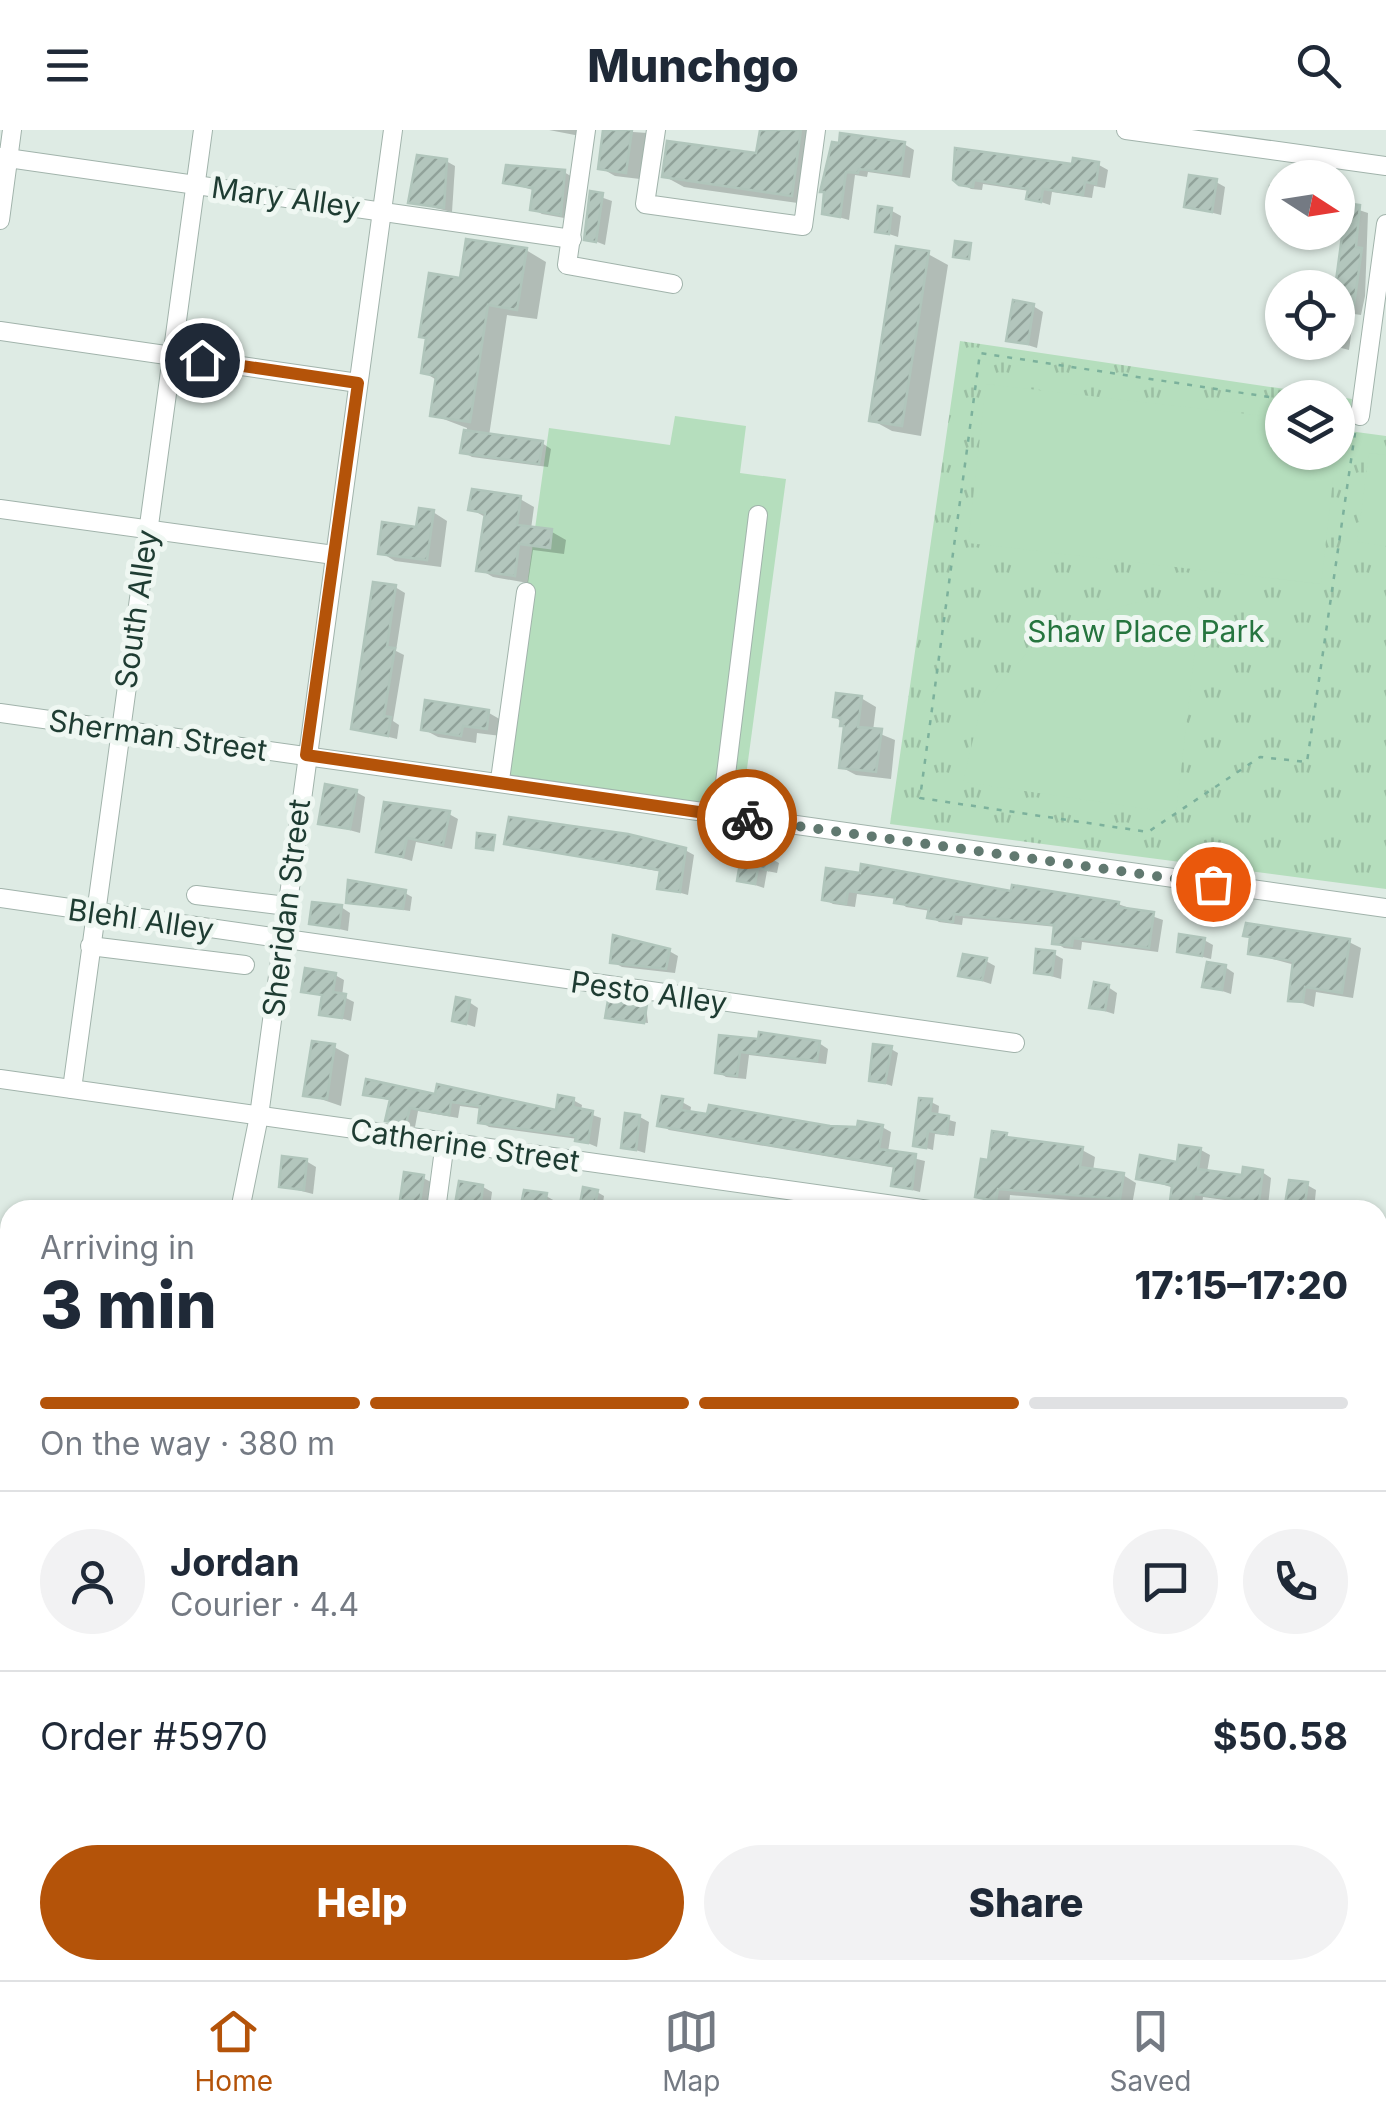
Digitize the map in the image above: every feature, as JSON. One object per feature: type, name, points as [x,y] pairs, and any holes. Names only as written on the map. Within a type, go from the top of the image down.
[{"type":"street","points":[[0,220],[4,158],[12,130]]},
{"type":"street","name":"South Alley","points":[[72,1089],[203,130]]},
{"type":"street","name":"Sheridan Street","points":[[242,1200],[259,1116],[393,130]]},
{"type":"street","points":[[586,130],[572,239],[565,260],[572,269],[673,284]]},
{"type":"street","points":[[656,130],[645,204],[803,226],[816,130]]},
{"type":"street","points":[[1126,130],[1386,166]]},
{"type":"street","points":[[1288,152],[1291,130]]},
{"type":"street","name":"Mary Alley","points":[[4,158],[572,239]]},
{"type":"street","points":[[1357,423],[1378,347],[1386,224]]},
{"type":"street","points":[[0,331],[358,383]]},
{"type":"street","points":[[0,509],[334,555]]},
{"type":"street","points":[[721,815],[758,516]]},
{"type":"street","points":[[500,780],[526,592]]},
{"type":"street","name":"Sherman Street","points":[[0,713],[500,780],[721,815],[1386,908]]},
{"type":"street","points":[[196,895],[286,906]]},
{"type":"street","name":"Blehl Alley","points":[[0,898],[282,940]]},
{"type":"street","name":"Pesto Alley","points":[[282,940],[1015,1042]]},
{"type":"street","points":[[90,946],[245,965]]},
{"type":"street","name":"Catherine Street","points":[[0,1079],[860,1200]]},
{"type":"street","points":[[437,1200],[445,1142]]},
{"type":"street","points":[[790,1200],[792,1190]]},
{"type":"path","points":[[1265,395],[980,353],[920,798],[1148,832],[1260,757],[1306,762],[1352,470]]},
{"type":"path","points":[[1355,449],[1357,423]]},
{"type":"green space","name":"Shaw Place Park","points":[[960,341],[1265,386],[1265,470],[1355,470],[1355,432],[1386,436],[1386,889],[890,824]]},
{"type":"green space","points":[[986,384],[1265,416],[1265,470],[1334,470],[1321,584],[968,543]]},
{"type":"green space","points":[[675,416],[746,426],[740,473],[786,479],[741,813],[500,780],[549,428],[670,445]]},
{"type":"green space","points":[[1369,453],[1386,455],[1386,546],[1357,542]]},
{"type":"green space","points":[[1140,602],[1200,608],[1176,813],[963,782],[981,706],[1033,646],[1083,615]]},
{"type":"building","points":[[603,130],[632,130],[626,173],[598,169]]},
{"type":"building","points":[[760,130],[801,130],[792,196],[662,177],[667,141],[756,153]]},
{"type":"building","points":[[840,133],[905,142],[901,174],[859,169],[858,173],[846,172],[840,217],[822,214],[824,192],[820,192],[832,142],[839,143]]},
{"type":"building","points":[[955,148],[1072,164],[1073,158],[1099,162],[1096,184],[1085,182],[1083,195],[1043,189],[1041,202],[1026,199],[1028,189],[974,180],[973,187],[959,185],[953,180]]},
{"type":"building","points":[[417,155],[447,159],[444,208],[408,203]]},
{"type":"building","points":[[506,165],[565,170],[561,215],[530,210],[533,188],[503,183]]},
{"type":"building","points":[[1189,175],[1217,179],[1212,212],[1184,207]]},
{"type":"building","points":[[590,191],[603,193],[596,242],[584,240]]},
{"type":"building","points":[[1355,204],[1360,205],[1356,247],[1362,248],[1355,298],[1355,270],[1337,270],[1340,250],[1355,250]]},
{"type":"building","points":[[878,206],[892,208],[889,234],[875,232]]},
{"type":"building","points":[[466,239],[527,248],[517,310],[488,305],[470,422],[430,416],[436,376],[421,373],[426,338],[419,337],[429,273],[460,278]]},
{"type":"building","points":[[955,241],[971,243],[969,259],[953,257]]},
{"type":"building","points":[[896,246],[929,251],[902,426],[869,421]]},
{"type":"building","points":[[1013,300],[1034,304],[1028,344],[1006,341]]},
{"type":"building","points":[[464,430],[543,441],[539,464],[460,453]]},
{"type":"building","points":[[472,489],[521,496],[517,525],[552,529],[550,548],[519,544],[515,576],[476,571],[485,513],[468,510]]},
{"type":"building","points":[[419,508],[434,510],[427,560],[378,554],[382,522],[416,527]]},
{"type":"building","points":[[373,582],[396,585],[387,647],[395,648],[384,716],[391,717],[388,736],[351,729]]},
{"type":"building","points":[[836,693],[862,696],[858,727],[882,729],[876,772],[839,768],[844,726],[840,726],[841,718],[833,717]]},
{"type":"building","points":[[425,700],[489,710],[487,729],[463,726],[461,736],[421,730]]},
{"type":"building","points":[[325,784],[357,790],[350,829],[318,824]]},
{"type":"building","points":[[384,802],[450,811],[443,845],[407,838],[403,857],[376,852]]},
{"type":"building","points":[[509,817],[628,834],[686,848],[680,892],[657,889],[660,870],[504,844]]},
{"type":"building","points":[[477,833],[495,835],[493,850],[476,848]]},
{"type":"building","points":[[742,850],[771,855],[768,870],[758,868],[755,884],[737,881]]},
{"type":"building","points":[[861,864],[1011,891],[1012,885],[1119,902],[1118,907],[1154,912],[1149,948],[1073,938],[1072,946],[1052,944],[1054,925],[954,914],[953,922],[927,918],[929,908],[894,903],[895,897],[848,891],[846,904],[822,900],[826,868],[860,873]]},
{"type":"building","points":[[348,880],[406,890],[403,909],[346,903]]},
{"type":"building","points":[[312,902],[342,905],[339,928],[309,924]]},
{"type":"building","points":[[1246,923],[1350,939],[1342,993],[1305,987],[1303,1002],[1288,1001],[1293,961],[1248,954],[1250,937],[1243,936]]},
{"type":"building","points":[[1179,934],[1205,938],[1202,956],[1177,952]]},
{"type":"building","points":[[613,935],[670,949],[666,969],[610,963]]},
{"type":"building","points":[[1036,949],[1055,951],[1052,975],[1034,973]]},
{"type":"building","points":[[963,954],[987,958],[982,980],[958,976]]},
{"type":"building","points":[[1207,962],[1226,965],[1222,990],[1202,987]]},
{"type":"building","points":[[305,968],[336,973],[333,992],[346,994],[342,1018],[319,1015],[322,995],[301,992]]},
{"type":"building","points":[[1094,982],[1109,985],[1105,1010],[1089,1008]]},
{"type":"building","points":[[456,997],[470,1000],[466,1024],[452,1021]]},
{"type":"building","points":[[608,1000],[647,1004],[644,1023],[605,1018]]},
{"type":"building","points":[[759,1032],[820,1041],[817,1061],[740,1052],[737,1076],[715,1073],[719,1035],[758,1039]]},
{"type":"building","points":[[312,1041],[335,1044],[327,1099],[303,1096]]},
{"type":"building","points":[[873,1044],[892,1046],[885,1083],[869,1081]]},
{"type":"building","points":[[366,1079],[435,1094],[437,1084],[556,1110],[558,1095],[574,1098],[573,1107],[593,1111],[588,1143],[575,1141],[576,1136],[478,1123],[480,1106],[451,1102],[449,1115],[410,1108],[406,1124],[385,1121],[390,1099],[363,1095]]},
{"type":"building","points":[[662,1096],[683,1099],[681,1110],[707,1114],[709,1105],[830,1126],[857,1127],[858,1121],[883,1125],[879,1149],[916,1154],[912,1189],[891,1186],[894,1166],[657,1126]]},
{"type":"building","points":[[919,1098],[932,1099],[930,1113],[949,1116],[947,1134],[928,1131],[926,1148],[913,1146]]},
{"type":"building","points":[[625,1113],[640,1115],[636,1150],[621,1148]]},
{"type":"building","points":[[992,1131],[1007,1133],[1006,1137],[1083,1147],[1080,1167],[1124,1173],[1120,1199],[998,1189],[996,1200],[975,1197],[981,1159],[988,1160]]},
{"type":"building","points":[[1179,1145],[1201,1148],[1198,1169],[1242,1175],[1243,1167],[1263,1170],[1259,1200],[1194,1194],[1193,1200],[1170,1200],[1172,1185],[1136,1179],[1140,1155],[1177,1162]]},
{"type":"building","points":[[282,1156],[307,1159],[304,1190],[279,1187]]},
{"type":"building","points":[[404,1172],[424,1175],[420,1200],[400,1200]]},
{"type":"building","points":[[1289,1180],[1308,1182],[1305,1200],[1286,1200]]},
{"type":"building","points":[[459,1181],[483,1185],[481,1200],[456,1200]]},
{"type":"building","points":[[583,1187],[598,1190],[596,1200],[581,1200]]},
{"type":"building","points":[[524,1190],[547,1193],[546,1200],[522,1200]]},
{"type":"way so far","points":[[747,819],[1213,884]]},
{"type":"route","points":[[202,360],[358,383],[306,755],[500,780],[747,819]]}]
